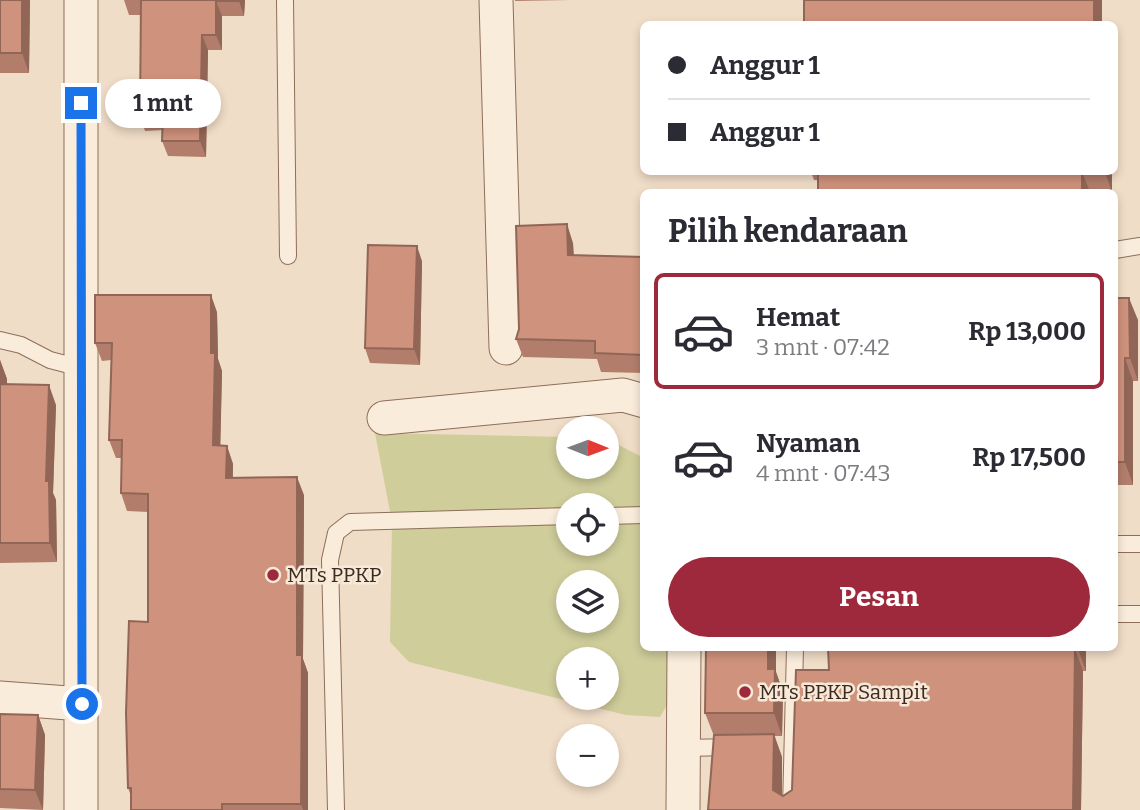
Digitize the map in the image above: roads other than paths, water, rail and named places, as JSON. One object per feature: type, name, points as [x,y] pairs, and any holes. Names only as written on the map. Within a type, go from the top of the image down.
[{"type":"street","points":[[81,0],[81,810]]},
{"type":"street","points":[[496,0],[506,348]]},
{"type":"street","points":[[384,418],[623,395],[640,400]]},
{"type":"street","points":[[683,810],[684,651]]},
{"type":"street","points":[[0,698],[82,704]]},
{"type":"lane","points":[[285,0],[288,256]]},
{"type":"lane","points":[[1118,250],[1140,246]]},
{"type":"lane","points":[[0,340],[20,345],[50,360],[81,368]]},
{"type":"lane","points":[[619,516],[640,515]]},
{"type":"lane","points":[[336,810],[330,560],[336,533],[350,522],[556,516]]},
{"type":"lane","points":[[1118,544],[1140,544]]},
{"type":"lane","points":[[1118,614],[1140,614]]},
{"type":"lane","points":[[791,808],[786,746],[795,651]]},
{"type":"lane","points":[[683,748],[752,747]]},
{"type":"place","name":"MTs PPKP","points":[[273,575]]},
{"type":"place","name":"MTs PPKP Sampit","points":[[745,692]]}]
